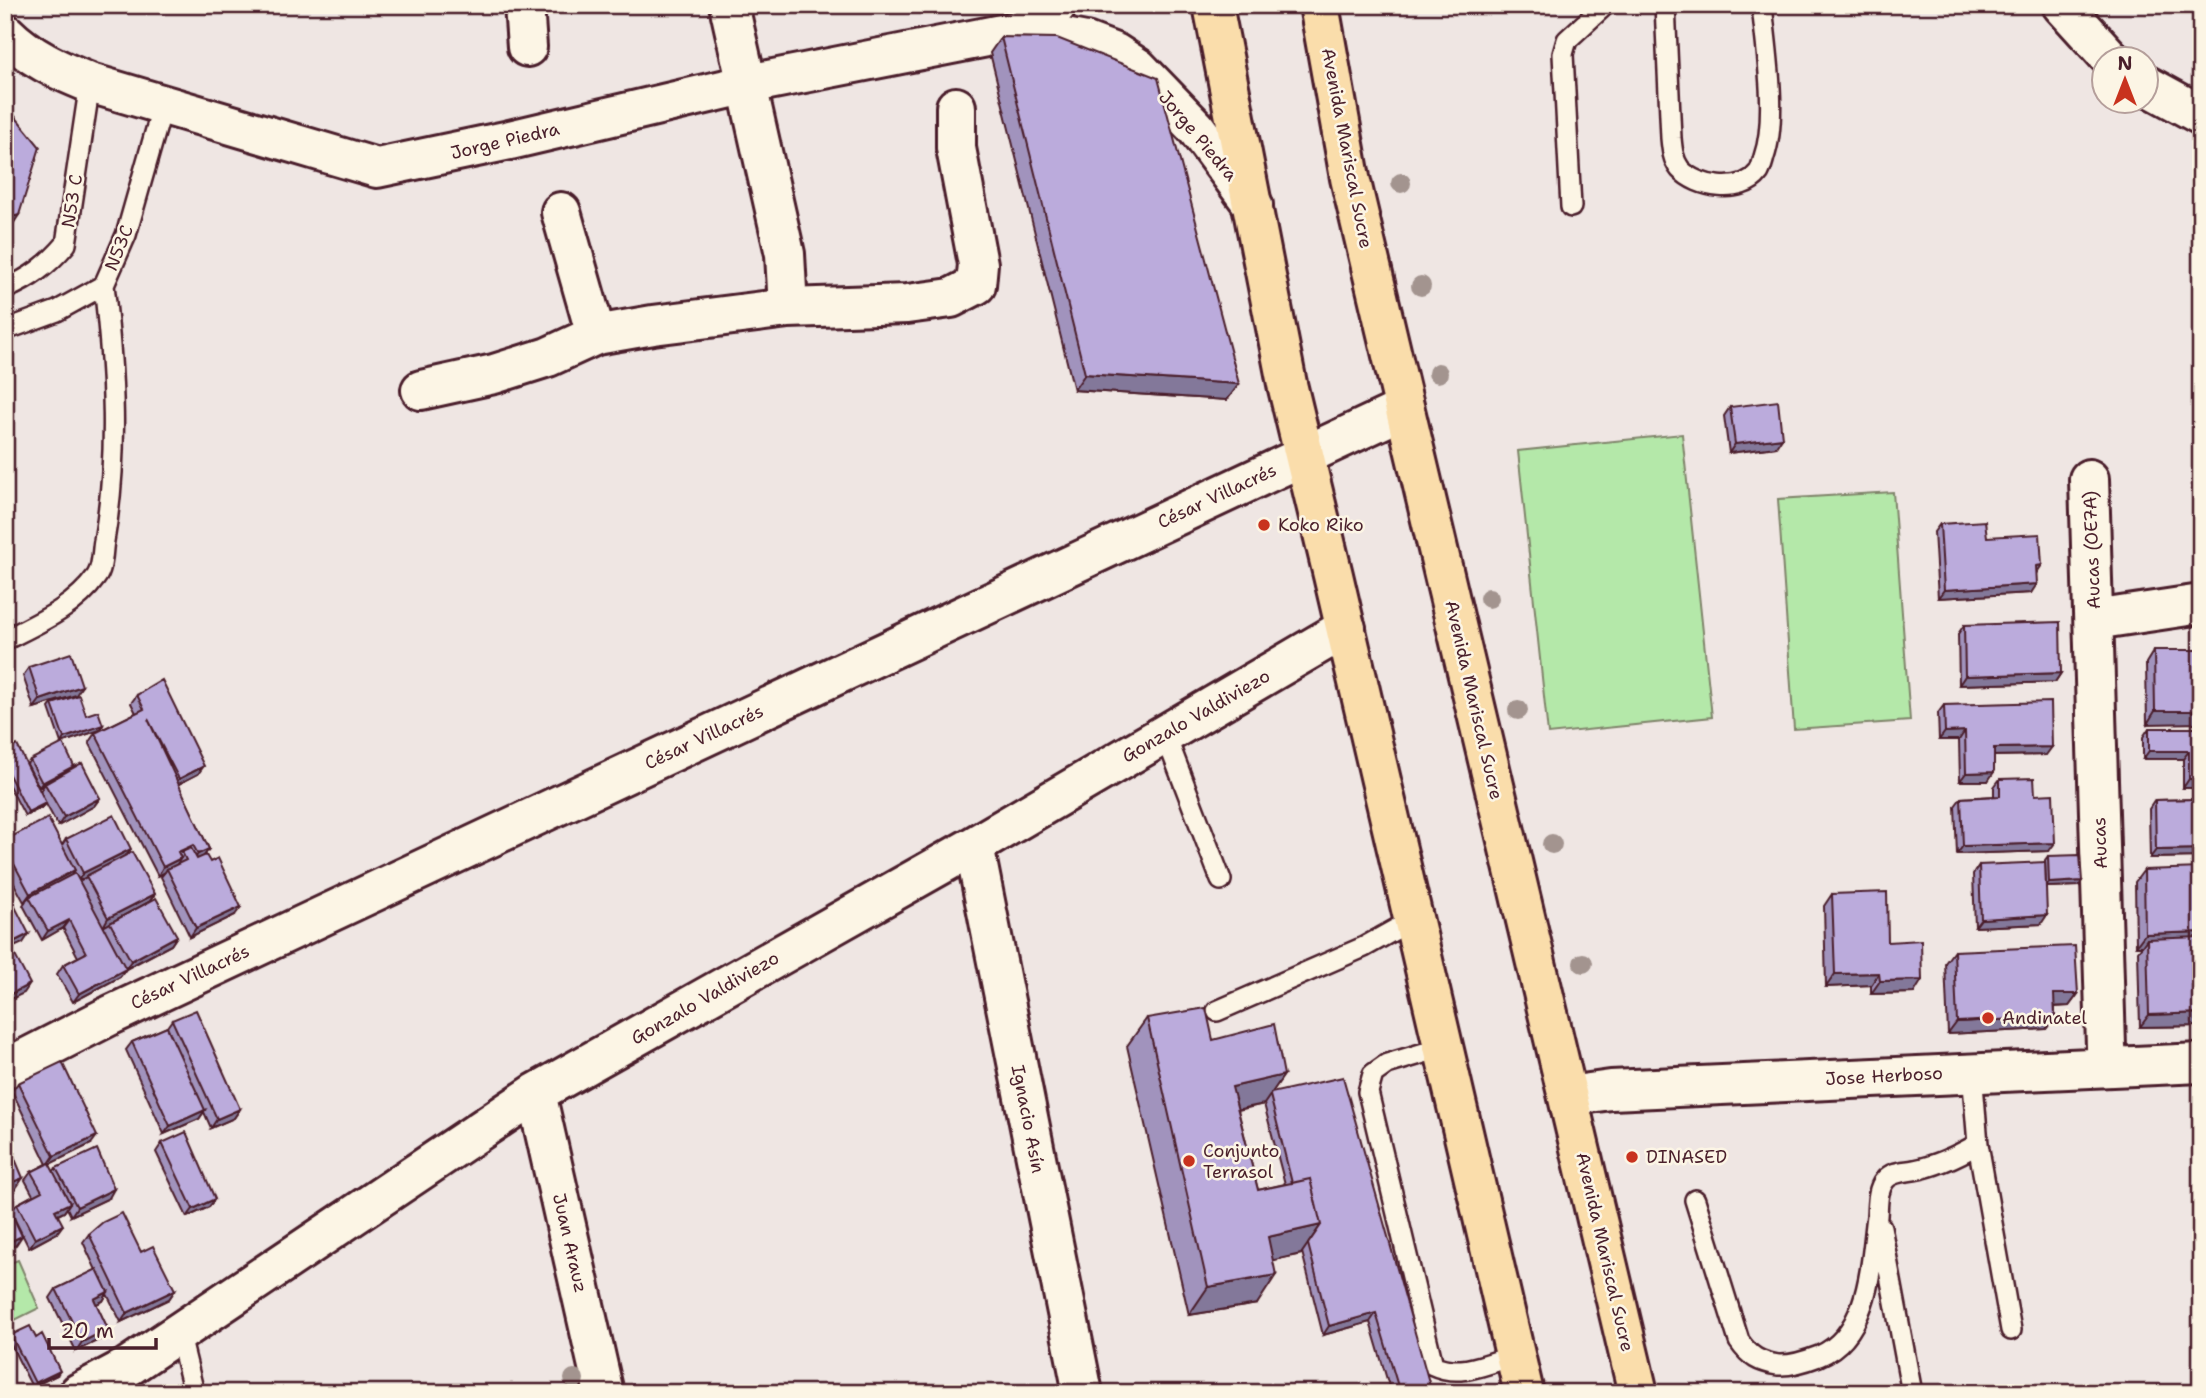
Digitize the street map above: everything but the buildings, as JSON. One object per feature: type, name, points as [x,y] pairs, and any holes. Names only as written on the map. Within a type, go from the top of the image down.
[{"type":"main road","points":[[1213,5],[1303,457],[1346,628],[1524,1393]]},
{"type":"main road","name":"Avenida Mariscal Sucre","points":[[1319,5],[1350,178],[1638,1393]]},
{"type":"street","points":[[524,5],[527,47]]},
{"type":"street","points":[[729,5],[785,254],[788,308]]},
{"type":"street","name":"Jorge Piedra","points":[[1022,30],[1058,5]]},
{"type":"street","points":[[2062,5],[2099,46]]},
{"type":"street","name":"Jorge Piedra","points":[[5,33],[20,48],[52,68],[90,83],[377,168],[748,84],[1022,30],[1086,42],[1115,53],[1138,68],[1196,128],[1253,205]]},
{"type":"street","points":[[2160,92],[2201,115]]},
{"type":"street","points":[[421,390],[494,374],[548,357],[596,335],[788,308],[907,304],[951,298],[976,285],[978,264],[956,148],[956,107]]},
{"type":"street","points":[[561,212],[596,335]]},
{"type":"street","name":"César Villacrés","points":[[5,1069],[111,1014],[1404,409]]},
{"type":"street","name":"Aucas (OE7A)","points":[[2089,479],[2094,620]]},
{"type":"street","points":[[2094,620],[2201,604]]},
{"type":"street","name":"Aucas","points":[[2094,620],[2105,1033],[2109,1067]]},
{"type":"street","name":"Gonzalo Valdiviezo","points":[[79,1393],[129,1380],[179,1332],[536,1093],[974,846],[1346,628]]},
{"type":"street","name":"Ignacio Asín","points":[[974,846],[1083,1393]]},
{"type":"street","name":"Jose Herboso","points":[[1569,1096],[1611,1090],[2201,1063]]},
{"type":"street","name":"Juan Arauz","points":[[536,1093],[604,1393]]},
{"type":"lane","points":[[1572,207],[1563,54],[1567,40],[1605,5]]},
{"type":"lane","points":[[1665,5],[1674,158],[1681,170],[1705,183],[1732,186],[1748,181],[1759,171],[1770,133],[1762,5]]},
{"type":"lane","name":"N53 C","points":[[5,289],[26,281],[49,264],[65,244],[90,83]]},
{"type":"lane","name":"N53C","points":[[5,330],[57,311],[104,285],[127,235],[163,106]]},
{"type":"lane","points":[[5,640],[68,606],[98,575],[111,503],[115,438],[113,358],[104,285]]},
{"type":"lane","points":[[1165,734],[1222,880]]},
{"type":"lane","points":[[1217,1011],[1364,947],[1414,919]]},
{"type":"lane","points":[[1444,1047],[1387,1064],[1373,1074],[1368,1092],[1433,1365],[1446,1371],[1463,1371],[1515,1355]]},
{"type":"lane","points":[[1972,1072],[1978,1144],[2011,1330]]},
{"type":"lane","points":[[1695,1200],[1739,1341],[1748,1354],[1764,1362],[1782,1365],[1806,1362],[1827,1353],[1844,1340],[1856,1319],[1865,1287],[1878,1195],[1883,1182],[1889,1176],[1937,1163],[1978,1144]]},
{"type":"lane","points":[[1877,1209],[1912,1393]]},
{"type":"lane","points":[[179,1332],[194,1393]]},
{"type":"green space","points":[[1682,434],[1712,717],[1548,734],[1518,451]]},
{"type":"green space","points":[[1893,492],[1910,721],[1794,729],[1778,499]]},
{"type":"green space","points":[[18,1260],[39,1308],[5,1325],[5,1265]]},
{"type":"place","name":"Koko Riko","points":[[1264,525]]},
{"type":"place","name":"Andinatel","points":[[1988,1018]]},
{"type":"place","name":"DINASED","points":[[1632,1157]]},
{"type":"place","name":"Conjunto Terrasol","points":[[1189,1161]]}]
